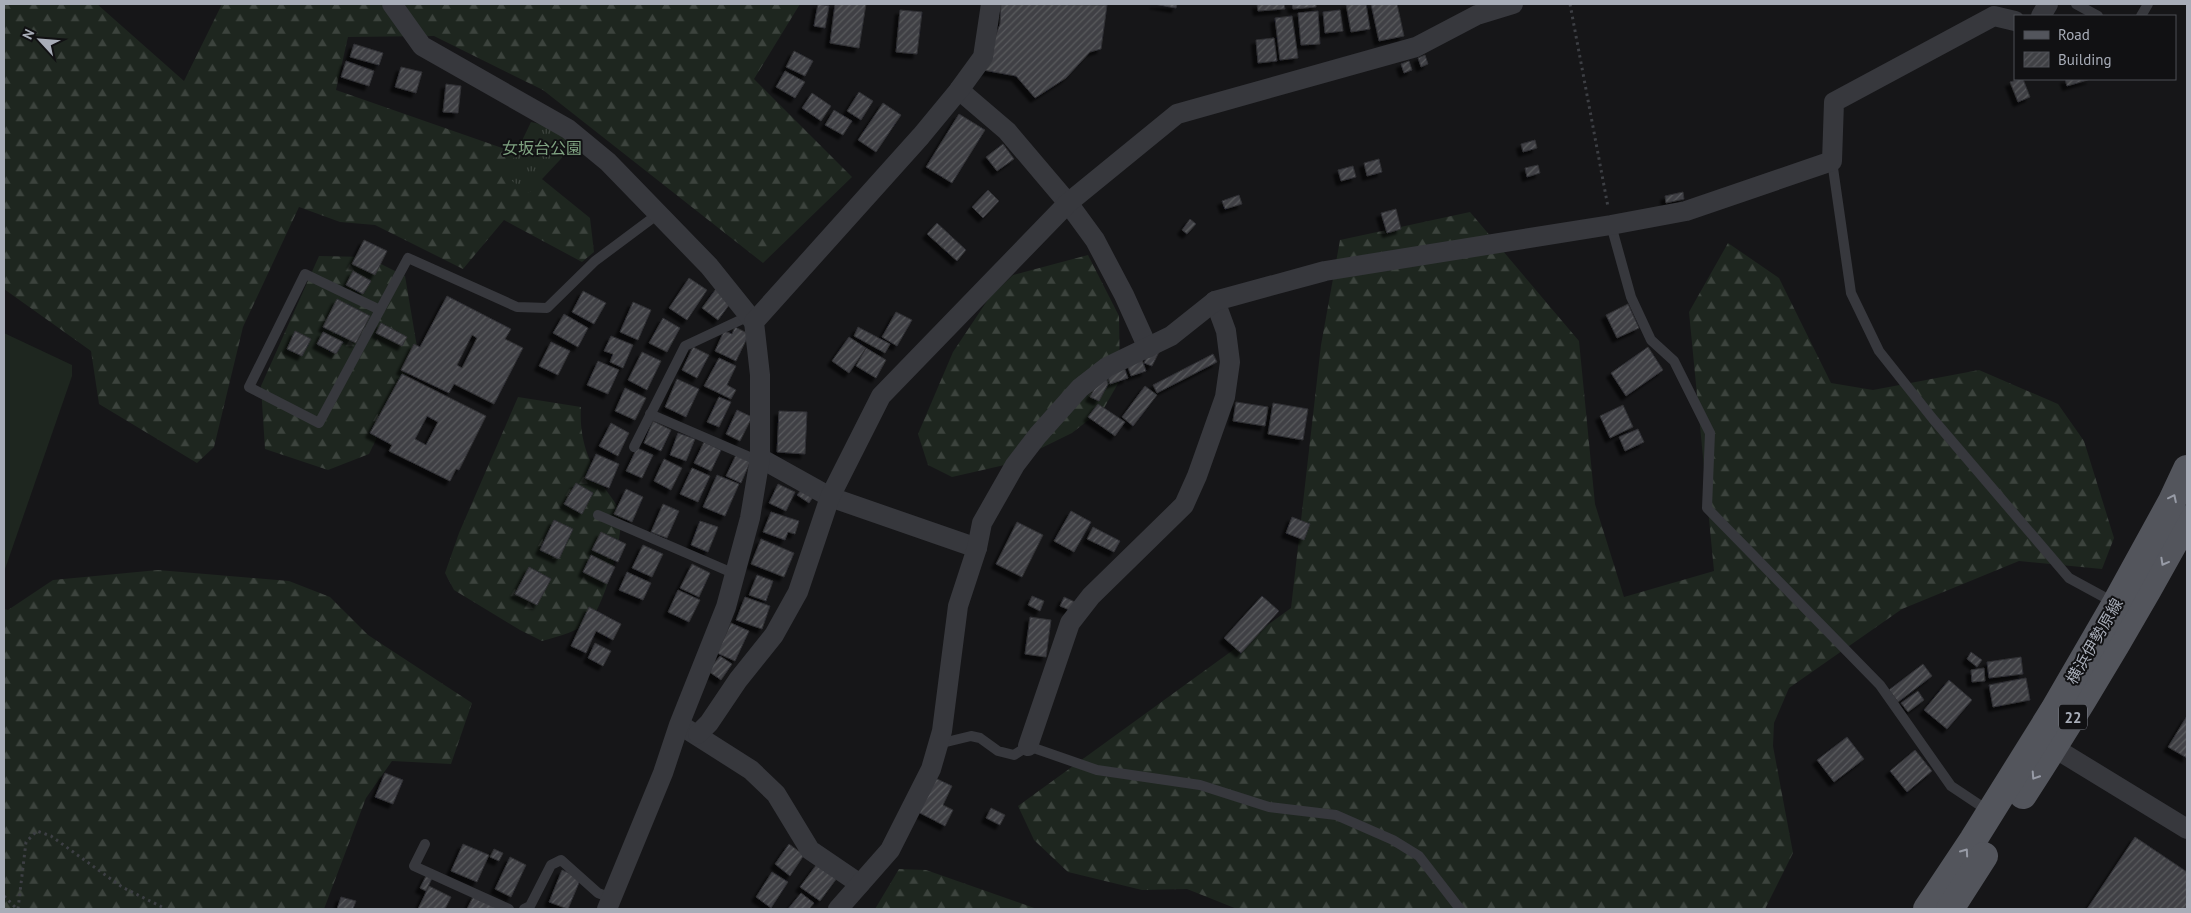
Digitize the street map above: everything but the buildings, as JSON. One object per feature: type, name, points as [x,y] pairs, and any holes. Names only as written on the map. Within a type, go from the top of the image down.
[{"type":"main road","name":"横浜伊勢原線","points":[[1950,909],[2046,743],[2116,603],[2172,501],[2187,469]]},
{"type":"main road","name":"横浜伊勢原線","points":[[1927,909],[1991,812],[2046,743],[2132,621],[2187,519]]},
{"type":"street","points":[[392,4],[422,46],[568,129],[608,162],[709,266],[751,319],[760,375],[760,459],[750,518],[726,607],[679,725],[663,773],[609,903]]},
{"type":"street","points":[[751,319],[921,136],[959,90],[983,57],[991,4]]},
{"type":"street","points":[[698,734],[709,723],[738,680],[774,635],[798,592],[830,497],[880,396],[1068,204],[1177,114],[1416,47],[1477,15],[1513,4]]},
{"type":"street","points":[[2042,15],[2048,4]]},
{"type":"street","points":[[838,909],[890,850],[931,769],[942,731],[958,606],[977,548],[982,523],[996,496],[1038,435],[1080,388],[1107,367],[1171,336],[1215,301],[1325,271],[1611,225],[1686,211],[1832,161],[1834,102],[1994,16],[2014,21]]},
{"type":"street","points":[[959,90],[1007,131],[1068,204],[1095,240],[1124,295],[1148,348]]},
{"type":"street","points":[[1028,746],[1070,623],[1098,590],[1184,505],[1225,397],[1230,362],[1226,331],[1215,301]]},
{"type":"street","points":[[760,459],[830,497],[977,548]]},
{"type":"street","points":[[679,725],[698,734],[751,770],[776,794],[810,850],[860,884]]},
{"type":"street","points":[[2046,743],[2187,829]]},
{"type":"lane","points":[[2076,4],[2096,15]]},
{"type":"lane","points":[[2142,15],[2148,4]]},
{"type":"lane","points":[[1832,161],[1852,293],[1878,351],[1933,419],[2069,578],[2116,603]]},
{"type":"lane","points":[[380,310],[306,274],[249,387],[319,423],[380,310],[408,258],[516,307],[547,308],[595,261],[658,214]]},
{"type":"lane","points":[[1611,225],[1631,297],[1651,340],[1674,361],[1710,433],[1707,508],[1880,685],[1951,786],[1991,812]]},
{"type":"lane","points":[[634,447],[685,346],[751,319]]},
{"type":"lane","points":[[650,414],[760,459]]},
{"type":"lane","points":[[598,515],[735,574]]},
{"type":"lane","points":[[938,744],[971,736],[980,738],[998,751],[1014,755],[1028,746],[1097,770],[1200,785],[1269,807],[1336,815],[1393,840],[1419,856],[1460,909]]},
{"type":"lane","points":[[425,844],[414,866],[509,909]]},
{"type":"lane","points":[[528,908],[551,865],[561,860],[609,903]]},
{"type":"path","points":[[1570,4],[1611,225]]},
{"type":"path","points":[[4,896],[18,909],[26,842],[37,831],[52,836],[122,887],[166,909]]},
{"type":"green space","points":[[4,4],[97,4],[184,81],[222,4],[800,4],[754,79],[852,177],[763,263],[543,90],[434,36],[348,37],[336,90],[505,149],[590,218],[594,252],[582,262],[504,220],[463,269],[375,225],[340,222],[299,207],[243,327],[214,447],[197,463],[99,404],[91,351],[4,289]]},
{"type":"green space","name":"女坂台公園","points":[[531,122],[554,127],[572,147],[529,193],[505,176]]},
{"type":"green space","points":[[1470,212],[1579,341],[1595,504],[1624,597],[1714,571],[1689,312],[1728,243],[1779,278],[1831,383],[1873,390],[1979,370],[2058,404],[2084,441],[2114,538],[2102,569],[2019,561],[1902,609],[1789,688],[1774,723],[1773,746],[1793,853],[1765,909],[1237,909],[1187,889],[1142,890],[1068,872],[1034,840],[1018,806],[1291,608],[1321,345],[1340,240]]},
{"type":"green space","points":[[1088,255],[1119,316],[1120,380],[1104,408],[1072,433],[1009,464],[952,477],[928,465],[918,434],[953,352],[989,298],[1013,275]]},
{"type":"green space","points":[[319,256],[367,257],[405,276],[418,353],[369,454],[328,470],[265,449],[261,386]]},
{"type":"green space","points":[[4,333],[72,365],[72,376],[4,572]]},
{"type":"green space","points":[[518,397],[581,407],[582,430],[586,451],[606,490],[616,504],[620,513],[621,523],[617,551],[608,584],[591,619],[581,627],[568,633],[542,641],[520,630],[454,590],[445,573],[459,533]]},
{"type":"green space","points":[[158,570],[289,581],[330,597],[368,635],[472,703],[451,764],[392,761],[366,798],[324,909],[4,909],[4,609],[8,610],[53,580]]},
{"type":"green space","points":[[899,869],[926,870],[1037,909],[875,909]]}]
